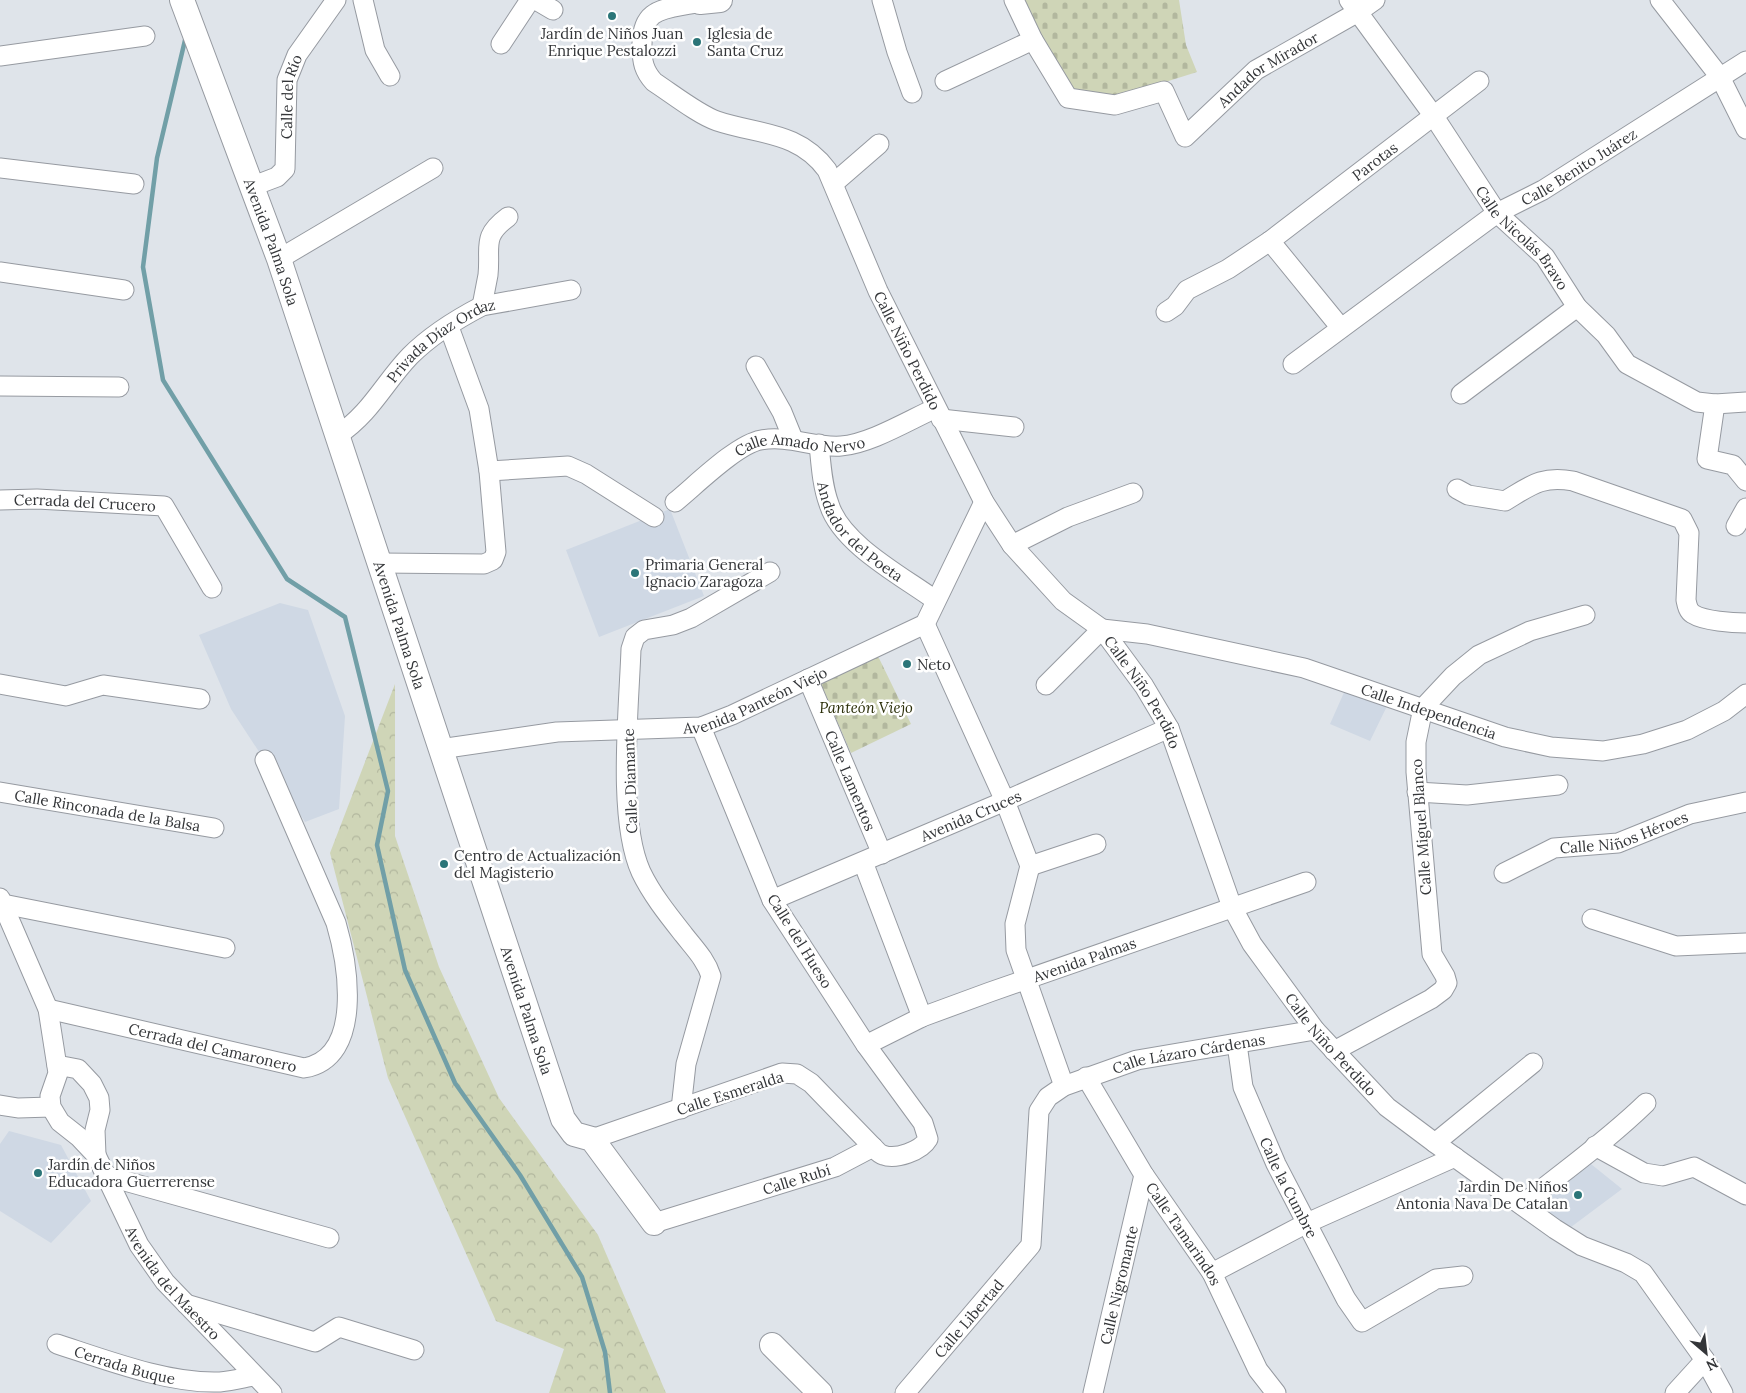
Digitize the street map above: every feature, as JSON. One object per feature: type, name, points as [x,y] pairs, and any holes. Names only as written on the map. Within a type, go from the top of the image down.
[{"type":"street","name":"Avenida Palma Sola","points":[[182,0],[279,259],[563,1119],[574,1134],[592,1139],[654,1223]]},
{"type":"street","name":"Calle del Río","points":[[252,186],[277,177],[284,169],[287,80],[297,55],[336,0]]},
{"type":"street","points":[[363,0],[375,50],[390,76]]},
{"type":"street","points":[[501,44],[530,0]]},
{"type":"street","points":[[536,0],[553,10]]},
{"type":"street","points":[[882,0],[897,52],[912,92]]},
{"type":"street","points":[[945,81],[1033,40],[1014,0]]},
{"type":"street","name":"Andador Mirador","points":[[1033,40],[1068,98],[1114,105],[1164,90],[1185,137],[1256,70],[1354,6],[1375,0]]},
{"type":"street","points":[[1660,0],[1720,77],[1746,129]]},
{"type":"street","name":"Calle Niño Perdido","points":[[706,1],[663,11],[645,21],[642,30],[642,64],[647,74],[654,82],[715,121],[788,139],[803,147],[818,159],[834,183],[878,291],[984,502],[1012,545],[1062,601],[1102,628],[1144,686],[1169,728],[1232,907],[1252,944],[1315,1030],[1387,1107],[1522,1206],[1582,1246],[1626,1263],[1643,1273],[1705,1360],[1723,1393]]},
{"type":"street","name":"Calle Nicolás Bravo","points":[[1354,6],[1433,115],[1497,213],[1545,257],[1577,307],[1606,335],[1627,364],[1697,402],[1716,404],[1746,402]]},
{"type":"street","points":[[0,56],[145,36]]},
{"type":"street","name":"Calle Benito Juárez","points":[[1293,364],[1497,213],[1543,190],[1746,62]]},
{"type":"street","name":"Parotas","points":[[1166,312],[1175,306],[1187,290],[1228,269],[1270,241],[1479,81]]},
{"type":"street","points":[[834,183],[880,144]]},
{"type":"street","points":[[0,168],[134,184]]},
{"type":"street","points":[[279,259],[433,168]]},
{"type":"street","points":[[482,306],[488,274],[487,248],[490,235],[496,226],[508,217]]},
{"type":"street","points":[[1270,241],[1341,328]]},
{"type":"street","points":[[0,272],[124,290]]},
{"type":"street","name":"Privada Díaz Ordaz","points":[[338,435],[356,422],[410,357],[449,327],[482,306],[571,290]]},
{"type":"street","points":[[1461,394],[1577,307]]},
{"type":"street","points":[[380,563],[484,564],[493,560],[496,552],[489,471],[479,406],[449,327]]},
{"type":"street","points":[[756,366],[782,412],[793,439]]},
{"type":"street","points":[[0,386],[119,387]]},
{"type":"street","points":[[1716,404],[1707,459],[1733,465],[1746,481]]},
{"type":"street","points":[[939,413],[1014,427]]},
{"type":"street","name":"Calle Amado Nervo","points":[[675,502],[743,447],[761,440],[793,439],[841,446],[862,442],[939,413]]},
{"type":"street","name":"Andador del Poeta","points":[[819,444],[825,491],[829,506],[839,526],[854,542],[935,600]]},
{"type":"street","points":[[489,471],[568,466],[610,488],[654,517]]},
{"type":"street","points":[[1457,489],[1468,495],[1505,501],[1538,481],[1555,478],[1624,498],[1682,519],[1689,533],[1686,600],[1688,609],[1694,615],[1731,623],[1746,623]]},
{"type":"street","points":[[1012,545],[1068,517],[1133,492]]},
{"type":"street","name":"Cerrada del Crucero","points":[[0,500],[37,499],[164,506],[212,588]]},
{"type":"street","points":[[984,502],[925,624],[1005,801],[1030,866],[1015,924],[1016,950],[1028,979],[1053,1060],[1064,1086]]},
{"type":"street","points":[[1736,526],[1746,508]]},
{"type":"street","name":"Calle Diamante","points":[[681,1110],[686,1064],[711,976],[708,965],[663,908],[642,873],[636,859],[630,830],[627,779],[631,649],[635,637],[644,630],[673,626],[691,618],[770,572]]},
{"type":"street","name":"Calle Miguel Blanco","points":[[1334,1051],[1431,998],[1443,990],[1447,983],[1432,954],[1416,792],[1416,742],[1424,708],[1453,676],[1478,655],[1530,631],[1584,615]]},
{"type":"street","name":"Avenida Panteón Viejo","points":[[440,749],[557,732],[701,727],[925,624]]},
{"type":"street","points":[[1046,685],[1102,628]]},
{"type":"street","name":"Calle Independencia","points":[[1102,628],[1147,634],[1304,668],[1505,737],[1551,747],[1603,751],[1643,744],[1687,730],[1724,711],[1746,694]]},
{"type":"street","name":"Calle Lamentos","points":[[808,679],[882,854]]},
{"type":"street","points":[[0,684],[66,696],[103,685],[200,698]]},
{"type":"street","name":"Calle del Hueso","points":[[701,727],[772,900],[866,1045],[923,1123],[928,1139],[918,1149],[892,1156],[881,1155],[873,1147]]},
{"type":"street","name":"Avenida Cruces","points":[[772,900],[1005,801],[1169,728]]},
{"type":"street","name":"Cerrada del Camaronero","points":[[48,1009],[304,1068],[317,1066],[328,1059],[346,1020],[348,986],[344,949],[336,923],[265,760]]},
{"type":"street","points":[[1416,792],[1467,795],[1558,785]]},
{"type":"street","name":"Calle Rinconada de la Balsa","points":[[0,792],[214,828]]},
{"type":"street","name":"Calle Niños Héroes","points":[[1504,873],[1554,848],[1618,843],[1690,814],[1746,802]]},
{"type":"street","points":[[1030,866],[1096,844]]},
{"type":"street","points":[[863,862],[922,1017]]},
{"type":"street","name":"Avenida Palmas","points":[[866,1045],[922,1017],[1306,882]]},
{"type":"street","points":[[0,1105],[18,1108],[51,1107],[50,1096],[58,1072],[48,1009],[2,901]]},
{"type":"street","points":[[2,901],[225,948]]},
{"type":"street","points":[[1592,919],[1676,946],[1746,943]]},
{"type":"street","name":"Calle Lázaro Cárdenas","points":[[1031,1245],[1039,1111],[1048,1097],[1064,1086],[1137,1060],[1315,1030]]},
{"type":"street","name":"Calle la Cumbre","points":[[1237,1044],[1243,1087],[1276,1164],[1346,1299],[1362,1322],[1436,1279],[1463,1276]]},
{"type":"street","points":[[1435,1143],[1533,1063]]},
{"type":"street","name":"Avenida del Maestro","points":[[57,1065],[78,1069],[92,1084],[100,1098],[100,1110],[95,1130],[96,1155]]},
{"type":"street","name":"Calle Esmeralda","points":[[592,1139],[681,1110],[782,1073],[797,1074],[810,1083],[873,1147]]},
{"type":"street","name":"Calle Tamarindos","points":[[1086,1077],[1144,1176],[1212,1273],[1258,1370],[1276,1393]]},
{"type":"street","points":[[1522,1206],[1595,1146],[1614,1134],[1646,1103]]},
{"type":"street","name":"Avenida del Maestro","points":[[51,1107],[60,1122],[79,1137],[96,1155],[140,1245],[165,1282],[272,1393]]},
{"type":"street","points":[[1595,1146],[1644,1173],[1663,1176],[1694,1167],[1746,1196]]},
{"type":"street","name":"Calle Rubí","points":[[654,1223],[835,1167],[873,1147]]},
{"type":"street","points":[[1212,1273],[1307,1223],[1455,1157]]},
{"type":"street","points":[[107,1176],[329,1238]]},
{"type":"street","name":"Calle Nigromante","points":[[1093,1393],[1144,1176]]},
{"type":"street","name":"Calle Libertad","points":[[907,1392],[1031,1245]]},
{"type":"street","points":[[185,1304],[315,1342],[339,1327],[414,1350]]},
{"type":"street","name":"Cerrada Buque","points":[[57,1344],[125,1366],[190,1380],[220,1382],[254,1376]]},
{"type":"street","points":[[772,1345],[820,1393]]},
{"type":"street","points":[[1675,1393],[1705,1360]]},
{"type":"shaded area","name":"Primaria General Ignacio Zaragoza","points":[[670,509],[704,596],[599,637],[566,550]]},
{"type":"shaded area","points":[[280,603],[308,610],[345,716],[339,809],[305,822],[231,709],[199,635]]},
{"type":"shaded area","points":[[1346,688],[1388,704],[1370,741],[1330,724]]},
{"type":"shaded area","name":"Jardín de Niños Educadora Guerrerense","points":[[9,1131],[61,1145],[91,1201],[51,1243],[0,1211],[0,1144]]},
{"type":"shaded area","name":"Jardin De Niños Antonia Nava De Catalan","points":[[1586,1160],[1622,1189],[1567,1230],[1534,1201]]},
{"type":"green space","points":[[1019,0],[1179,0],[1186,45],[1197,72],[1118,97],[1070,91]]},
{"type":"green space","name":"Panteón Viejo","points":[[876,652],[911,724],[851,753],[819,680]]},
{"type":"green space","points":[[395,684],[395,836],[439,967],[499,1098],[598,1235],[666,1393],[549,1393],[564,1349],[496,1321],[388,1078],[330,853]]},
{"type":"waterway","points":[[186,36],[157,158],[143,267],[163,380],[287,579],[345,617],[388,791],[377,845],[405,970],[455,1083],[520,1175],[582,1277],[605,1352],[610,1393]]},
{"type":"place","name":"Jardín de Niños Juan Enrique Pestalozzi","points":[[612,16]]},
{"type":"place","name":"Iglesia de Santa Cruz","points":[[697,42]]},
{"type":"place","name":"Primaria General Ignacio Zaragoza","points":[[635,573]]},
{"type":"place","name":"Neto","points":[[907,664]]},
{"type":"place","name":"Centro de Actualización del Magisterio","points":[[444,864]]},
{"type":"place","name":"Jardín de Niños Educadora Guerrerense","points":[[38,1173]]},
{"type":"place","name":"Jardin De Niños Antonia Nava De Catalan","points":[[1578,1195]]}]
